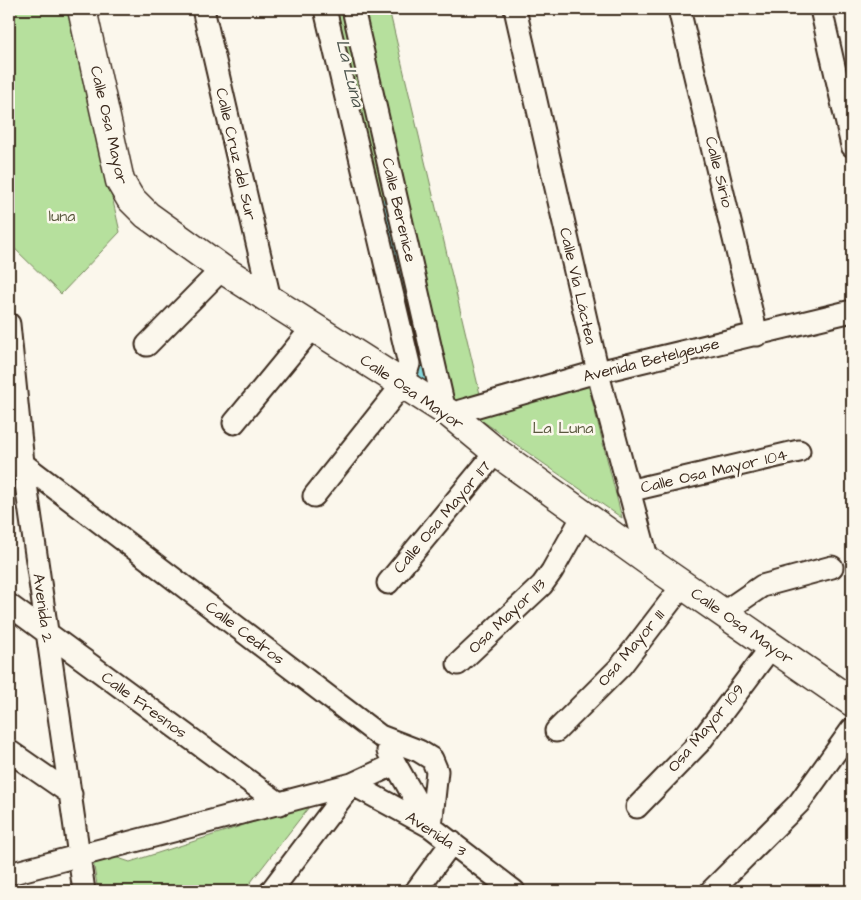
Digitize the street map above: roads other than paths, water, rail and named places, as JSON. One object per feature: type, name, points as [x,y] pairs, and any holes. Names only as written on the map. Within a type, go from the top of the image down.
[{"type":"street","name":"Calle Osa Mayor","points":[[82,9],[124,189],[147,215],[222,269],[447,413],[496,452],[648,561],[852,702]]},
{"type":"street","name":"Calle Cruz del Sur","points":[[203,9],[270,299]]},
{"type":"street","name":"Calle Berenice","points":[[325,9],[409,364],[403,384]]},
{"type":"street","name":"Calle Berenice","points":[[353,9],[447,413]]},
{"type":"street","name":"Calle Vía Láctea","points":[[515,9],[598,372],[648,561]]},
{"type":"street","name":"Calle Sirio","points":[[679,9],[757,335]]},
{"type":"street","points":[[821,9],[852,146]]},
{"type":"street","points":[[147,346],[222,269]]},
{"type":"street","name":"Avenida Betelgeuse","points":[[447,413],[598,372],[852,311]]},
{"type":"street","name":"Avenida 2","points":[[9,324],[16,458],[46,632],[84,891]]},
{"type":"street","points":[[234,422],[313,327]]},
{"type":"street","points":[[314,496],[403,384]]},
{"type":"street","name":"Calle Osa Mayor 117","points":[[388,582],[496,452]]},
{"type":"street","name":"Calle Osa Mayor 104","points":[[628,491],[799,452]]},
{"type":"street","name":"Calle Cedros","points":[[16,458],[380,736],[432,758],[436,764],[431,827]]},
{"type":"street","name":"Osa Mayor 113","points":[[458,664],[542,585],[584,514]]},
{"type":"street","points":[[724,612],[762,586],[832,567]]},
{"type":"street","name":"Osa Mayor 111","points":[[556,731],[621,666],[683,585]]},
{"type":"street","name":"Calle Fresnos","points":[[9,605],[280,804]]},
{"type":"street","name":"Osa Mayor 109","points":[[637,807],[700,742],[772,646]]},
{"type":"street","points":[[711,891],[799,803],[852,729]]},
{"type":"street","points":[[380,736],[431,827]]},
{"type":"street","points":[[9,751],[71,794]]},
{"type":"street","points":[[9,874],[80,857],[352,784],[395,764]]},
{"type":"street","points":[[270,891],[352,784]]},
{"type":"street","name":"Avenida 3","points":[[352,784],[431,827],[514,891]]},
{"type":"street","points":[[416,891],[452,842]]},
{"type":"waterway","name":"La Luna","points":[[385,216],[422,370]]},
{"type":"park label","name":"luna","points":[[62,216]]}]
